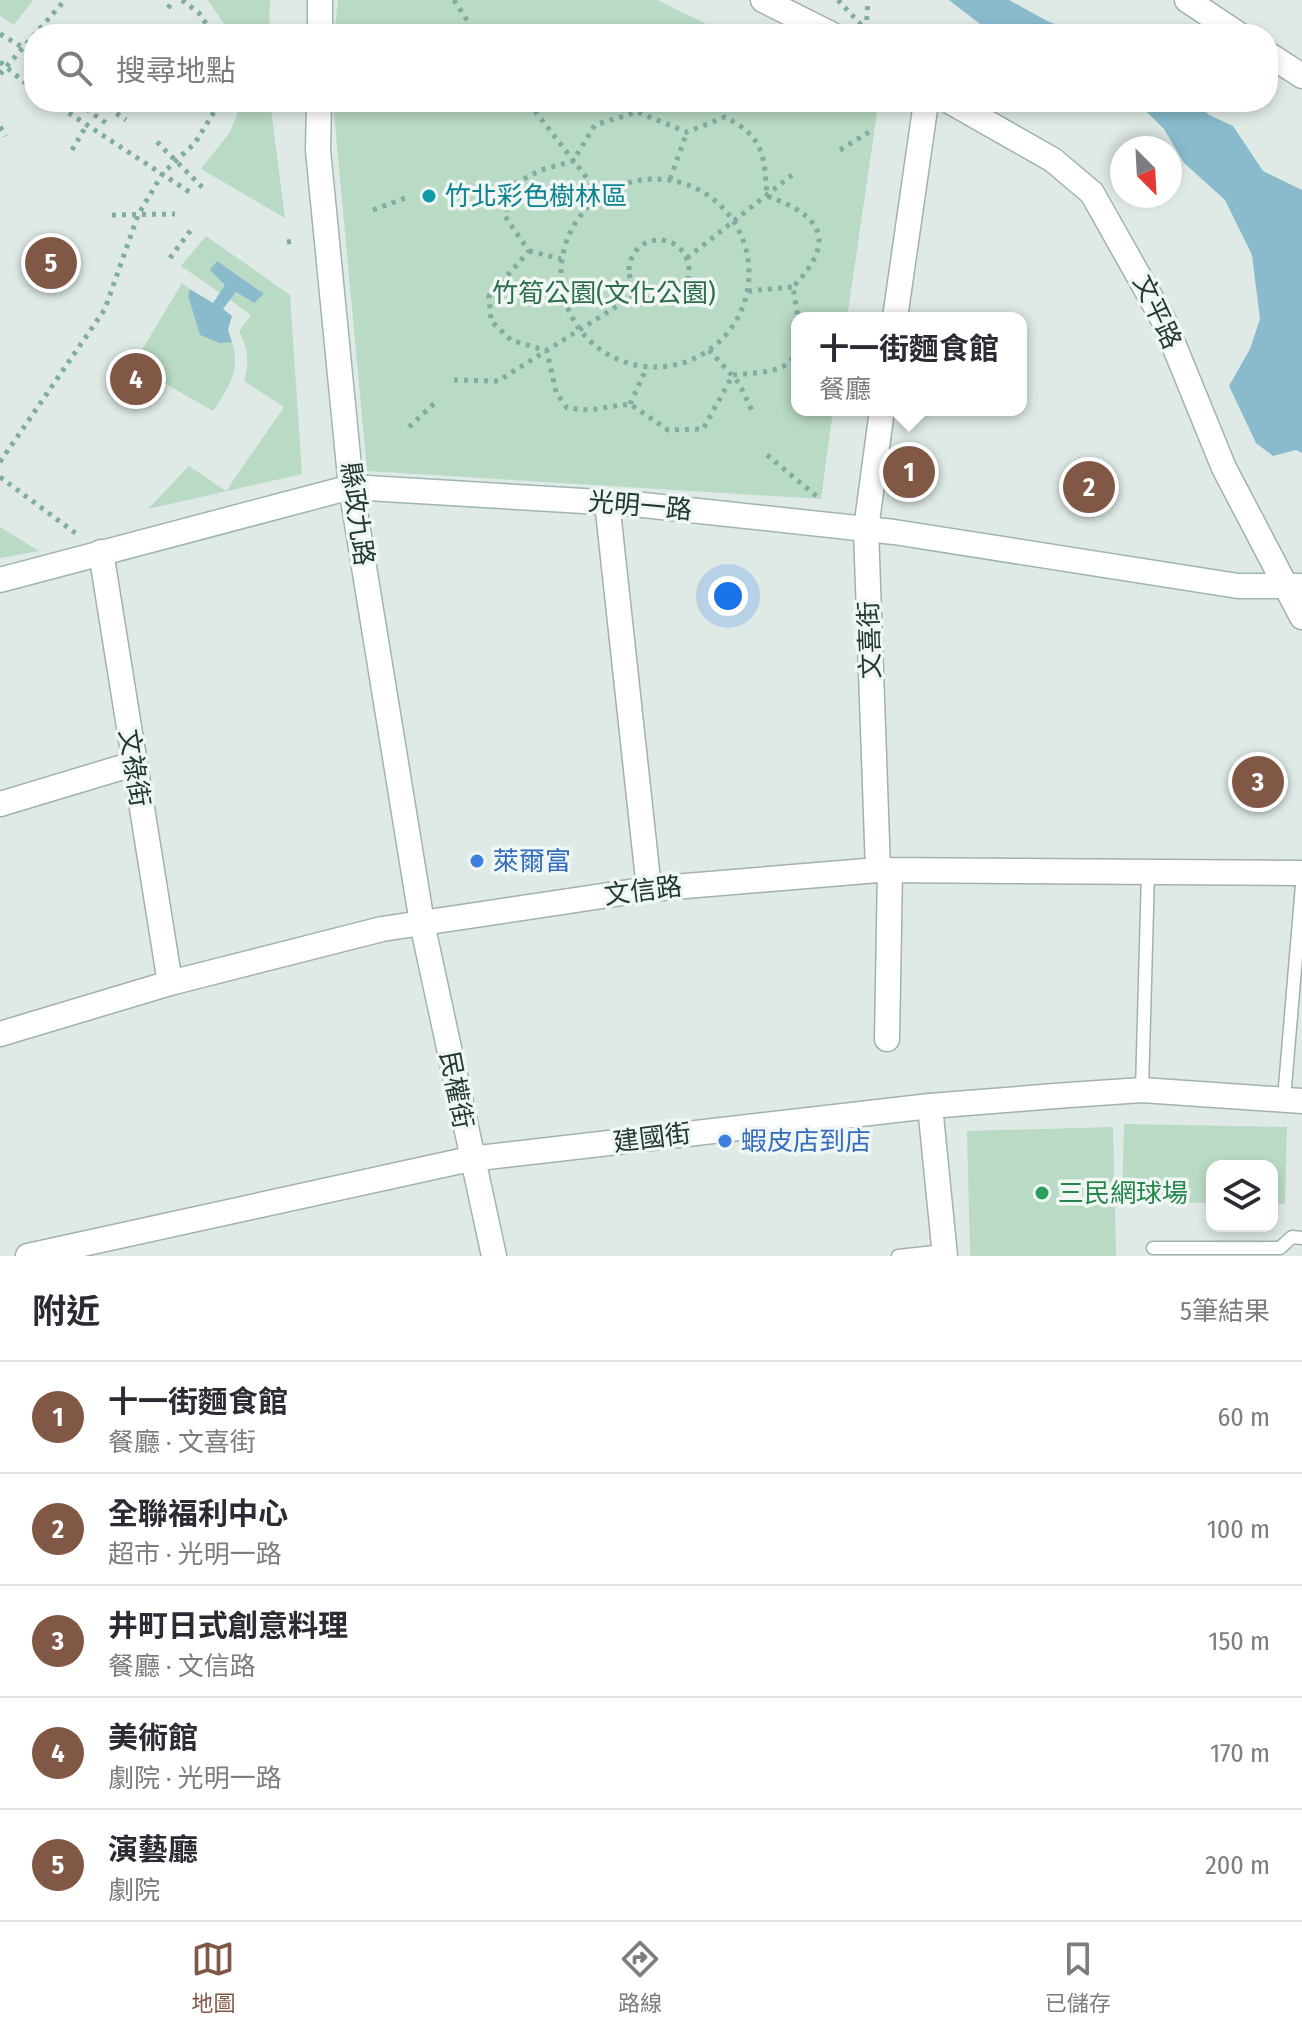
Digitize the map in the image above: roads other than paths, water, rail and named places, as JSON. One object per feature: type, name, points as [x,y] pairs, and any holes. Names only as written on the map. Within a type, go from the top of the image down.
[{"type":"street","points":[[320,0],[320,24]]},
{"type":"street","points":[[763,0],[811,24]]},
{"type":"street","points":[[1187,0],[1223,24]]},
{"type":"street","points":[[1278,60],[1302,76]]},
{"type":"street","name":"縣政九路","points":[[319,112],[318,150],[351,487],[422,923]]},
{"type":"street","points":[[896,312],[925,112]]},
{"type":"street","name":"文平路","points":[[969,112],[1053,160],[1092,193],[1164,321],[1224,468],[1267,556],[1295,587]]},
{"type":"street","name":"文喜街","points":[[881,416],[866,529],[884,870],[887,1039]]},
{"type":"street","name":"光明一路","points":[[0,580],[351,487],[607,502],[866,529],[1238,586],[1295,587]]},
{"type":"street","points":[[607,502],[649,889]]},
{"type":"street","name":"文祿街","points":[[101,552],[170,983]]},
{"type":"street","points":[[1295,587],[1302,617]]},
{"type":"street","points":[[0,804],[133,764]]},
{"type":"street","name":"文信路","points":[[0,1034],[170,983],[382,929],[649,889],[884,870],[1302,873]]},
{"type":"street","name":"民權街","points":[[422,923],[470,1159],[494,1256]]},
{"type":"street","name":"建國街","points":[[28,1256],[470,1159],[930,1106],[1142,1090],[1293,1100]]},
{"type":"street","points":[[930,1106],[944,1254]]},
{"type":"lane","points":[[1142,1090],[1148,872]]},
{"type":"lane","name":"建國街","points":[[1293,1100],[1302,885]]},
{"type":"lane","points":[[1153,1248],[1280,1252],[1292,1237],[1302,1238]]},
{"type":"lane","points":[[898,1256],[944,1254]]},
{"type":"water","points":[[949,0],[1009,0],[1055,24],[980,24]]},
{"type":"water","points":[[1147,112],[1206,112],[1233,126],[1263,171],[1302,190],[1302,453],[1296,450],[1273,456],[1256,443],[1229,386],[1250,349],[1260,319],[1252,255],[1225,200],[1184,163],[1182,136],[1168,136]]},
{"type":"water","points":[[217,261],[264,294],[254,303],[236,292],[223,309],[232,316],[228,330],[232,342],[220,343],[200,335],[188,296],[190,289],[213,303],[225,285],[210,270]]},
{"type":"place","name":"竹北彩色樹林區","points":[[429,196]]},
{"type":"place","name":"演藝廳","points":[[51,263]]},
{"type":"place","name":"美術館","points":[[136,379]]},
{"type":"place","name":"十一街麵食館","points":[[909,472]]},
{"type":"place","name":"全聯福利中心","points":[[1089,487]]},
{"type":"place","name":"井町日式創意料理","points":[[1258,782]]},
{"type":"place","name":"萊爾富","points":[[477,861]]},
{"type":"place","name":"蝦皮店到店","points":[[725,1141]]},
{"type":"place","name":"三民網球場","points":[[1042,1193]]},
{"type":"park label","name":"竹筍公園(文化公園)","points":[[604,293]]}]
